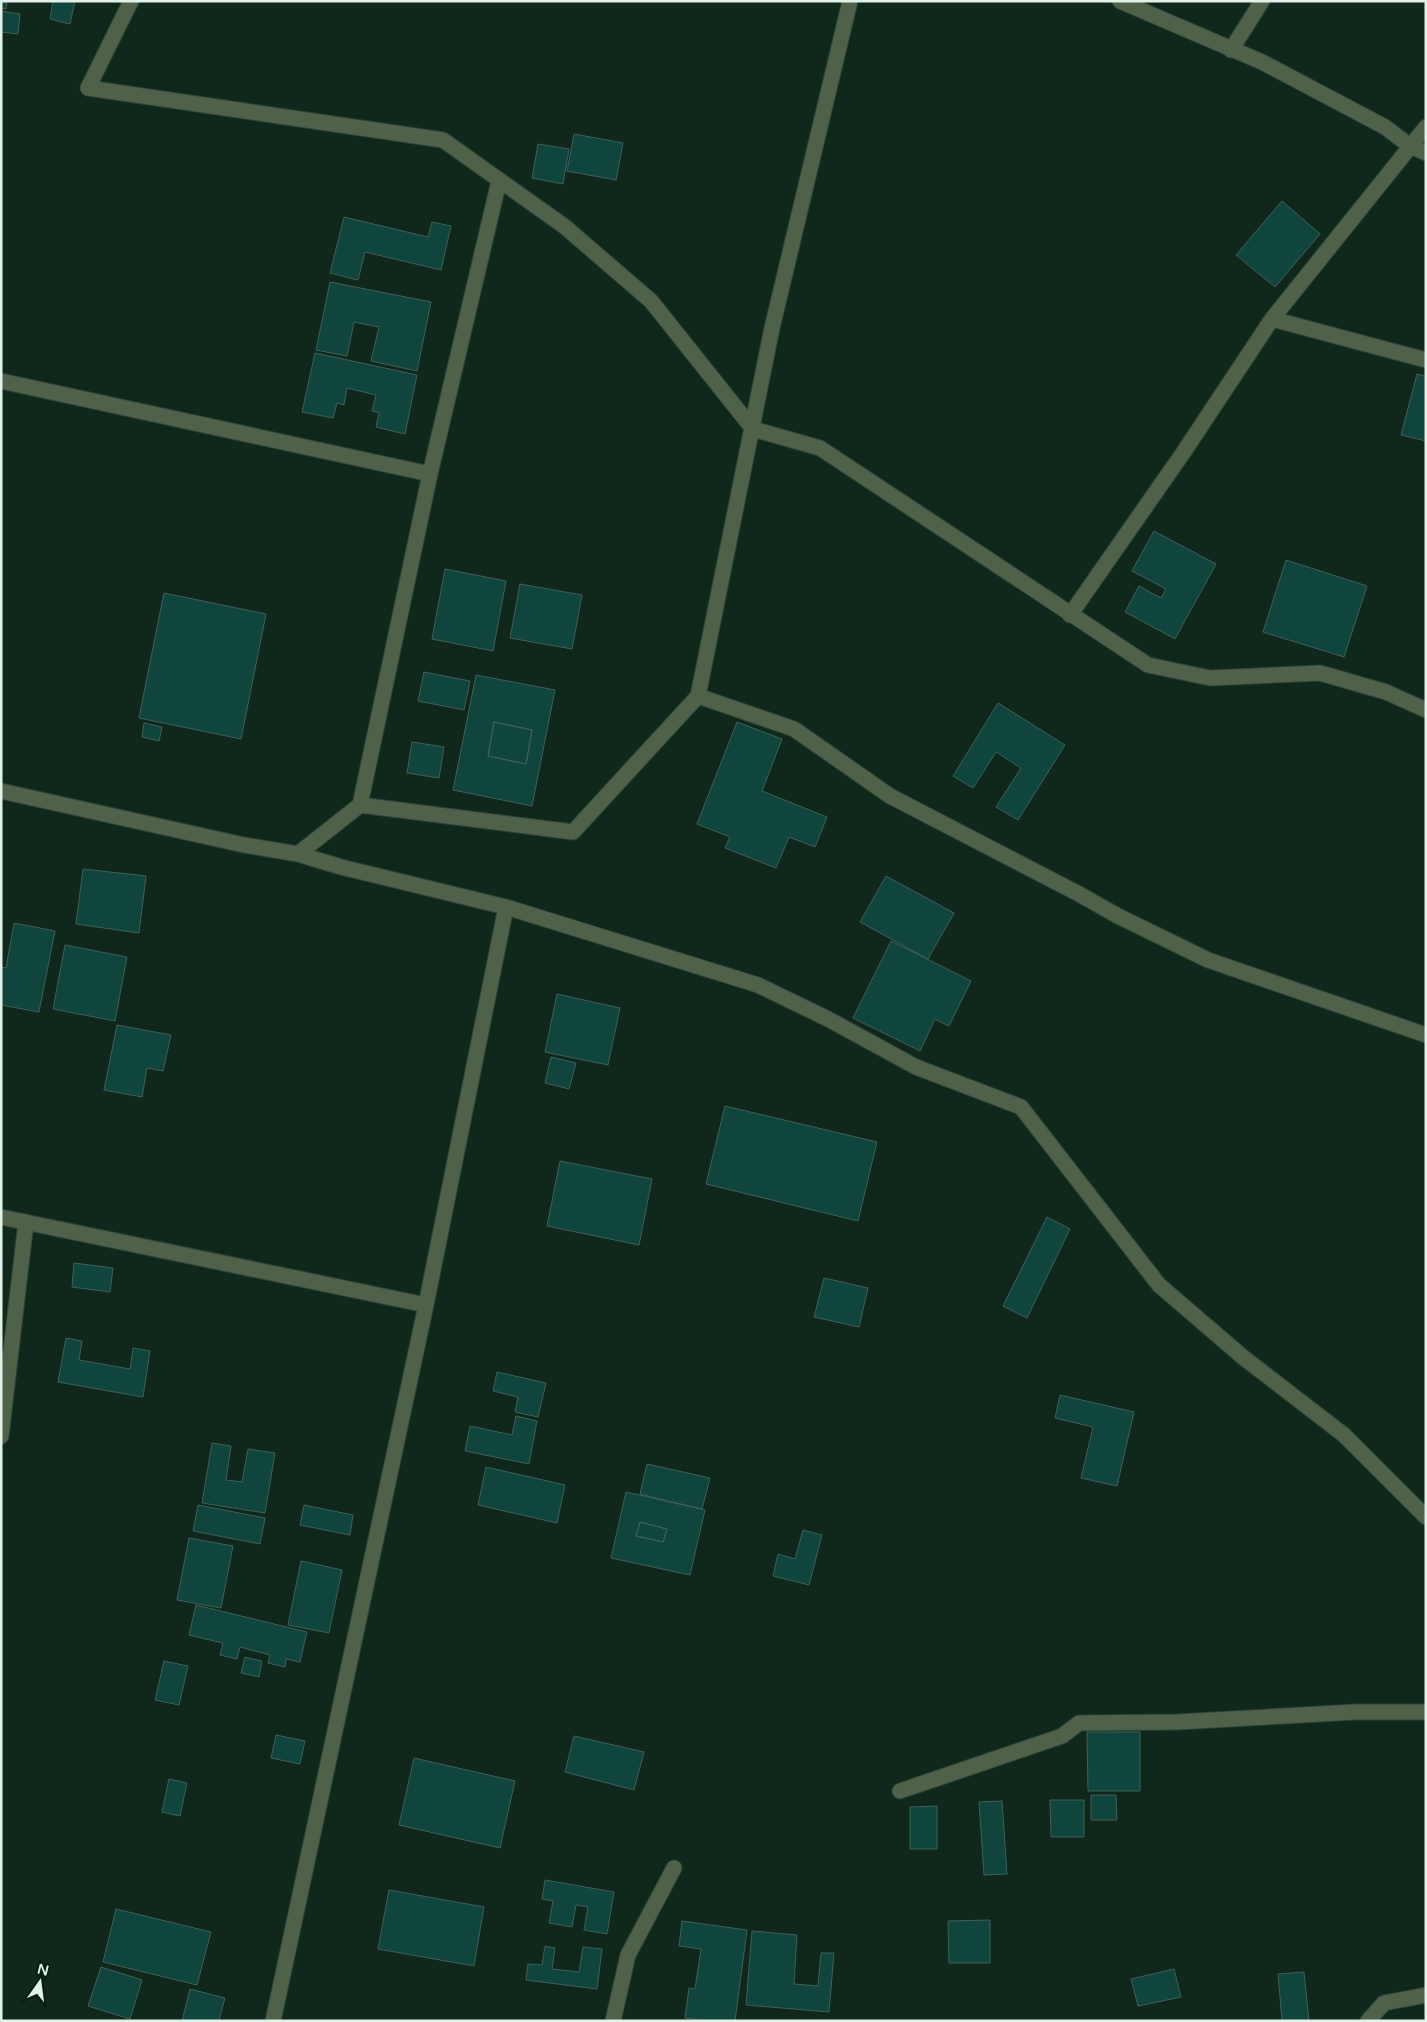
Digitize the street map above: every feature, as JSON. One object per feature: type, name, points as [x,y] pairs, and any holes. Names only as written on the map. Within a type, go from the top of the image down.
[{"type":"street","points":[[131,1],[88,88],[443,140],[564,226],[651,301],[753,429],[820,448],[1148,665],[1210,678],[1320,673],[1386,692],[1426,710]]},
{"type":"street","points":[[360,805],[573,832],[698,696],[772,328],[850,1]]},
{"type":"street","points":[[1120,1],[1262,62],[1377,123],[1410,146],[1426,153]]},
{"type":"street","points":[[1231,50],[1262,1]]},
{"type":"street","points":[[1070,615],[1183,453],[1272,318],[1426,127]]},
{"type":"street","points":[[298,854],[360,805],[430,474],[499,180]]},
{"type":"street","points":[[1272,318],[1426,360]]},
{"type":"street","points":[[1,381],[430,474]]},
{"type":"street","points":[[698,696],[794,729],[890,796],[1118,916],[1208,960],[1426,1035]]},
{"type":"street","points":[[1,791],[244,845],[298,854],[341,867],[506,907],[758,986],[828,1019],[916,1067],[1021,1107],[1159,1286],[1244,1358],[1344,1435],[1426,1517]]},
{"type":"street","points":[[273,2021],[426,1305],[506,907]]},
{"type":"street","points":[[1,1217],[426,1305]]},
{"type":"street","points":[[1,1436],[26,1222]]},
{"type":"street","points":[[900,1792],[1062,1736],[1079,1723],[1177,1722],[1356,1712],[1426,1712]]},
{"type":"street","points":[[613,2021],[628,1955],[674,1868]]},
{"type":"street","points":[[1368,2021],[1384,2003],[1426,1995]]},
{"type":"building","points":[[1,1],[7,1],[6,9],[1,8]]},
{"type":"building","points":[[53,1],[75,1],[70,24],[50,19]]},
{"type":"building","points":[[1,11],[20,14],[18,34],[1,32]]},
{"type":"building","points":[[574,134],[623,143],[616,180],[567,171]]},
{"type":"building","points":[[538,144],[569,149],[563,184],[532,178]]},
{"type":"building","points":[[1282,201],[1320,234],[1275,287],[1236,255]]},
{"type":"building","points":[[344,217],[428,237],[432,222],[451,226],[441,270],[365,252],[358,280],[330,273]]},
{"type":"building","points":[[330,282],[431,302],[417,371],[371,361],[379,327],[354,322],[347,356],[316,350]]},
{"type":"building","points":[[315,353],[417,375],[405,434],[376,427],[379,413],[372,411],[376,395],[347,388],[344,405],[337,403],[333,418],[302,412]]},
{"type":"building","points":[[1417,374],[1426,376],[1426,441],[1401,435]]},
{"type":"building","points":[[1154,531],[1216,564],[1175,639],[1125,612],[1139,586],[1161,598],[1166,589],[1132,571]]},
{"type":"building","points":[[1286,560],[1367,586],[1344,657],[1263,632]]},
{"type":"building","points":[[445,569],[506,581],[493,651],[432,639]]},
{"type":"building","points":[[520,584],[582,595],[572,649],[510,638]]},
{"type":"building","points":[[164,593],[266,614],[241,739],[139,718]]},
{"type":"building","points":[[424,672],[470,681],[464,710],[418,701]]},
{"type":"building","points":[[476,675],[555,690],[532,806],[453,790]],"holes":[[[494,722],[532,730],[526,764],[488,756]]]},
{"type":"building","points":[[998,703],[1065,745],[1018,820],[996,807],[1021,768],[996,752],[973,788],[953,776]]},
{"type":"building","points":[[494,722],[532,730],[526,764],[488,756]]},
{"type":"building","points":[[737,722],[782,739],[762,791],[827,817],[815,847],[789,837],[776,868],[725,848],[730,837],[697,824]]},
{"type":"building","points":[[144,723],[162,727],[159,741],[142,737]]},
{"type":"building","points":[[412,742],[444,747],[439,778],[407,773]]},
{"type":"building","points":[[83,869],[146,876],[139,933],[76,924]]},
{"type":"building","points":[[886,876],[954,913],[928,959],[860,922]]},
{"type":"building","points":[[14,923],[55,931],[39,1012],[1,1005],[1,967],[6,968]]},
{"type":"building","points":[[891,941],[971,981],[949,1026],[935,1019],[920,1051],[853,1018]]},
{"type":"building","points":[[65,945],[127,957],[115,1021],[53,1009]]},
{"type":"building","points":[[557,994],[620,1008],[608,1065],[545,1052]]},
{"type":"building","points":[[117,1025],[171,1035],[163,1071],[147,1068],[142,1097],[104,1090]]},
{"type":"building","points":[[551,1057],[576,1063],[569,1089],[545,1083]]},
{"type":"building","points":[[725,1106],[877,1142],[858,1221],[706,1184]]},
{"type":"building","points":[[560,1161],[652,1179],[639,1245],[547,1226]]},
{"type":"building","points":[[1047,1217],[1070,1229],[1027,1318],[1003,1306]]},
{"type":"building","points":[[74,1263],[113,1268],[110,1292],[72,1287]]},
{"type":"building","points":[[824,1278],[868,1288],[859,1327],[814,1317]]},
{"type":"building","points":[[66,1338],[82,1341],[79,1360],[130,1369],[133,1348],[150,1351],[143,1397],[58,1382]]},
{"type":"building","points":[[497,1372],[546,1383],[538,1417],[515,1412],[518,1397],[493,1391]]},
{"type":"building","points":[[1060,1395],[1134,1412],[1117,1486],[1081,1478],[1093,1427],[1055,1418]]},
{"type":"building","points":[[516,1416],[537,1421],[529,1464],[465,1451],[470,1426],[512,1435]]},
{"type":"building","points":[[212,1443],[231,1446],[226,1480],[242,1482],[248,1449],[275,1453],[265,1513],[202,1503]]},
{"type":"building","points":[[647,1464],[710,1478],[702,1509],[640,1494]]},
{"type":"building","points":[[486,1467],[565,1485],[557,1523],[478,1505]]},
{"type":"building","points":[[626,1492],[705,1510],[690,1575],[611,1558]],"holes":[[[640,1522],[667,1529],[663,1542],[636,1536]]]},
{"type":"building","points":[[198,1505],[265,1518],[260,1544],[193,1531]]},
{"type":"building","points":[[304,1505],[353,1515],[350,1535],[300,1525]]},
{"type":"building","points":[[640,1522],[667,1529],[663,1542],[636,1536]]},
{"type":"building","points":[[803,1530],[822,1535],[809,1585],[773,1576],[778,1554],[795,1559]]},
{"type":"building","points":[[189,1538],[233,1546],[221,1608],[177,1600]]},
{"type":"building","points":[[301,1561],[342,1570],[329,1633],[288,1625]]},
{"type":"building","points":[[196,1605],[307,1632],[300,1662],[286,1659],[285,1667],[268,1663],[270,1655],[240,1647],[237,1659],[220,1655],[223,1643],[189,1635]]},
{"type":"building","points":[[245,1657],[262,1661],[259,1677],[241,1673]]},
{"type":"building","points":[[164,1661],[188,1666],[179,1705],[155,1700]]},
{"type":"building","points":[[1087,1732],[1140,1732],[1140,1791],[1088,1791]]},
{"type":"building","points":[[276,1735],[305,1741],[300,1764],[271,1758]]},
{"type":"building","points":[[574,1736],[644,1752],[634,1790],[565,1772]]},
{"type":"building","points":[[414,1758],[515,1781],[500,1848],[399,1825]]},
{"type":"building","points":[[169,1779],[187,1783],[180,1816],[162,1812]]},
{"type":"building","points":[[1091,1795],[1116,1795],[1117,1820],[1091,1820]]},
{"type":"building","points":[[1050,1800],[1084,1800],[1084,1837],[1051,1837]]},
{"type":"building","points":[[1002,1801],[1007,1874],[984,1875],[979,1802]]},
{"type":"building","points":[[937,1806],[937,1849],[910,1849],[910,1807]]},
{"type":"building","points":[[545,1880],[614,1892],[607,1934],[584,1930],[588,1907],[576,1905],[572,1927],[549,1923],[553,1901],[542,1899]]},
{"type":"building","points":[[389,1890],[484,1907],[474,1966],[378,1949]]},
{"type":"building","points":[[116,1909],[211,1932],[197,1985],[103,1962]]},
{"type":"building","points":[[990,1920],[990,1963],[949,1963],[948,1921]]},
{"type":"building","points":[[682,1921],[747,1930],[735,2021],[707,2021],[685,2018],[689,1988],[695,1989],[701,1949],[679,1946]]},
{"type":"building","points":[[752,1931],[797,1935],[794,1984],[818,1986],[821,1953],[834,1953],[829,2012],[746,2005]]},
{"type":"building","points":[[545,1946],[555,1948],[552,1969],[579,1972],[583,1947],[602,1949],[597,1989],[526,1980],[528,1964],[542,1965]]},
{"type":"building","points":[[101,1967],[142,1980],[130,2019],[88,2006]]},
{"type":"building","points":[[1174,1969],[1181,1997],[1138,2006],[1131,1979]]},
{"type":"building","points":[[1304,1972],[1309,2021],[1282,2021],[1278,1974]]},
{"type":"building","points":[[190,1989],[225,1998],[219,2020],[223,2021],[182,2021]]}]
